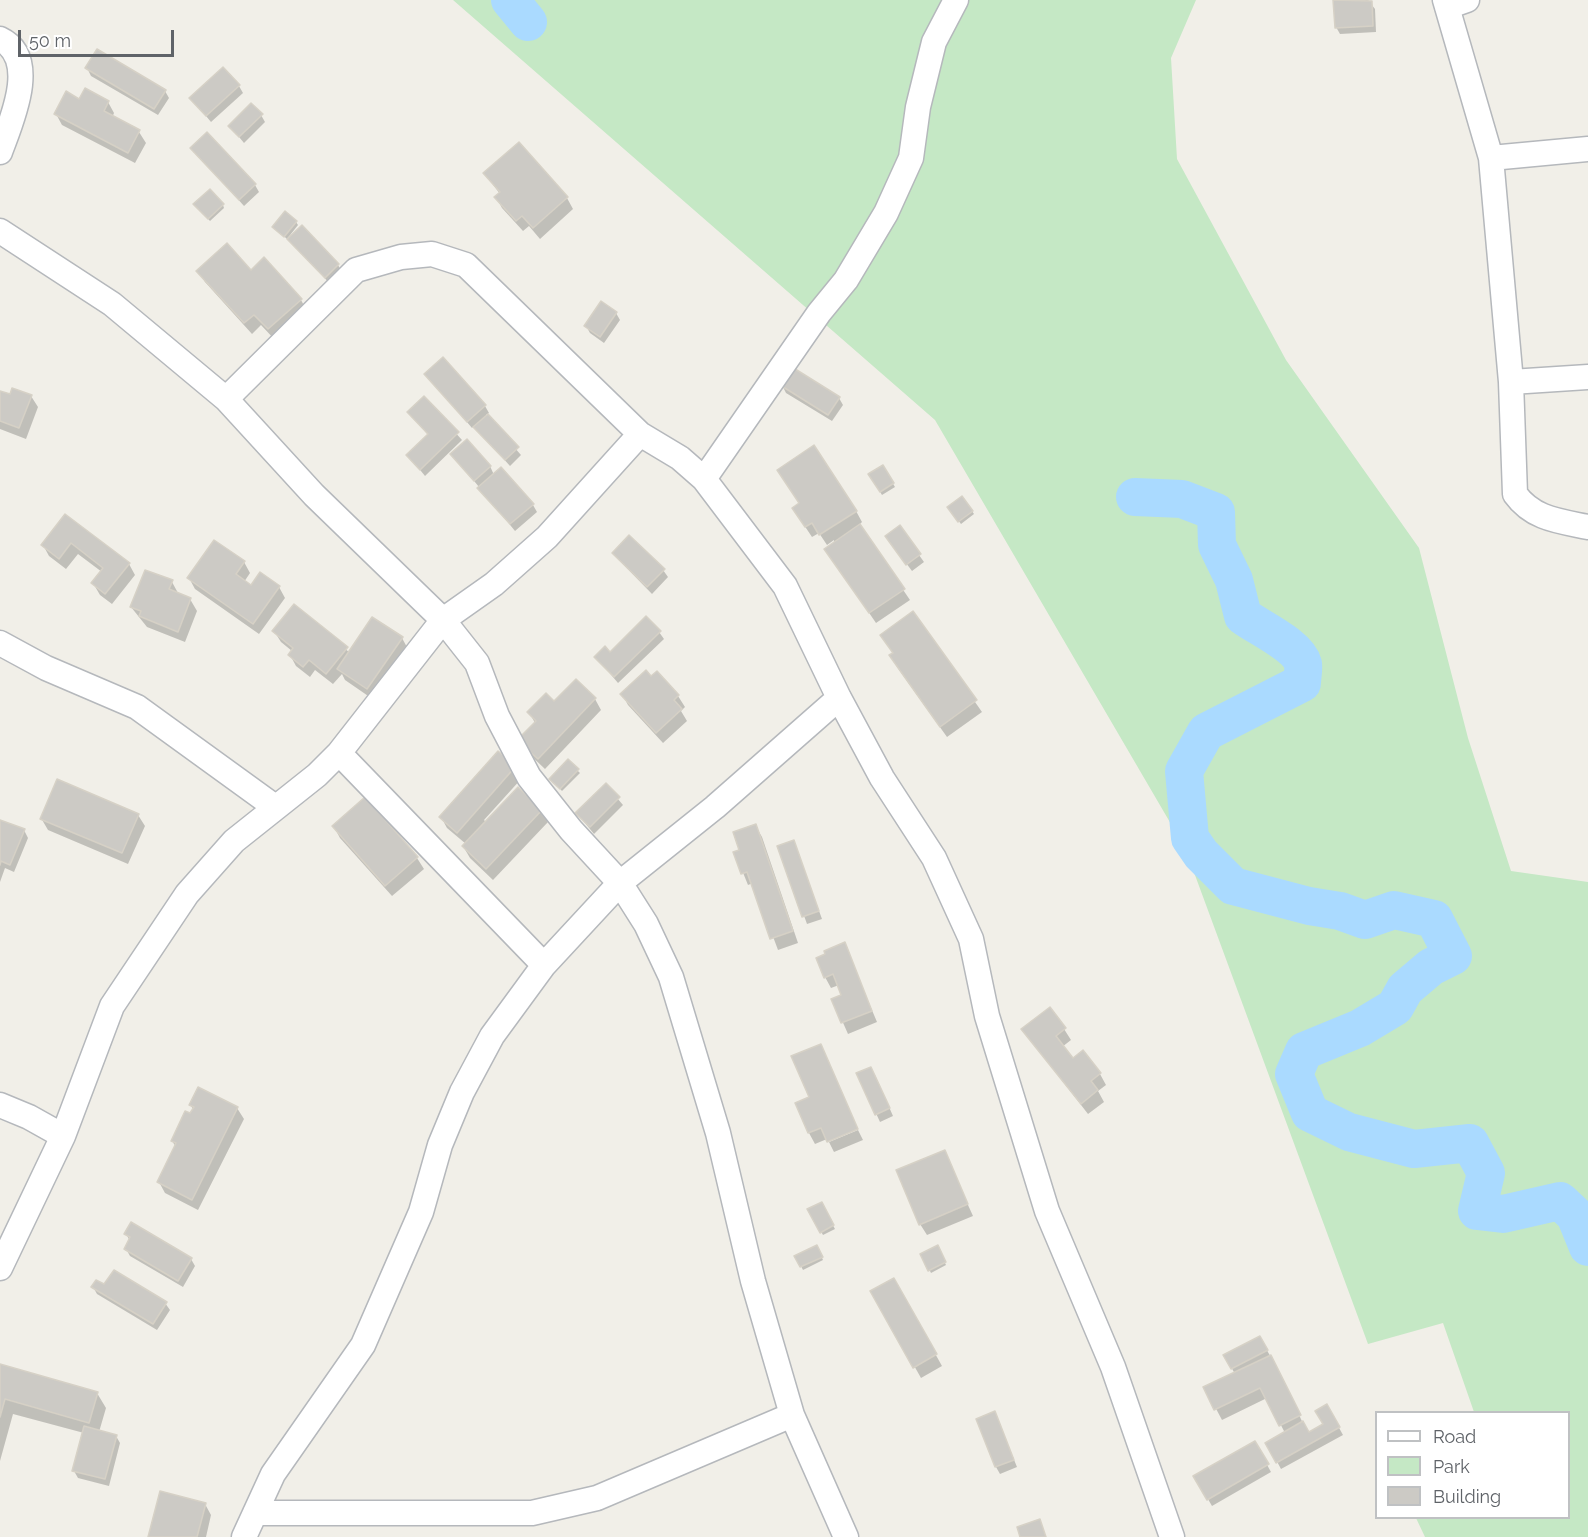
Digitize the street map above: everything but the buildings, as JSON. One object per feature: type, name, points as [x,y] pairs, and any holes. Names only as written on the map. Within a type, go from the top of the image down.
[{"type":"street","points":[[704,479],[819,313],[846,280],[886,213],[911,158],[918,107],[934,42],[956,0]]},
{"type":"street","points":[[1453,2],[1491,158],[1511,382],[1515,494],[1525,507],[1546,519],[1588,526]]},
{"type":"street","points":[[0,39],[8,43],[22,70],[19,99],[0,152]]},
{"type":"street","points":[[1491,158],[1588,149]]},
{"type":"street","points":[[0,231],[112,304],[226,399],[314,495],[443,620],[477,663],[497,716],[530,777],[571,830],[620,884],[646,924],[671,977],[718,1133],[753,1281],[792,1415],[846,1537]]},
{"type":"street","points":[[226,399],[356,270],[401,257],[432,254],[466,265],[640,434],[680,458],[704,479],[786,586],[839,698],[882,778],[934,858],[971,939],[987,1016],[1047,1211],[1113,1367],[1172,1537]]},
{"type":"street","points":[[1511,382],[1588,377]]},
{"type":"street","points":[[0,1268],[63,1136],[112,1006],[188,894],[234,841],[317,775],[339,753],[443,620],[494,584],[547,537],[640,434]]},
{"type":"street","points":[[0,644],[46,668],[137,707],[275,807]]},
{"type":"street","points":[[244,1537],[273,1474],[363,1345],[422,1212],[440,1145],[462,1092],[492,1036],[544,965],[620,884],[715,807],[839,698]]},
{"type":"street","points":[[339,753],[544,965]]},
{"type":"street","points":[[0,1105],[29,1117],[63,1136]]},
{"type":"street","points":[[255,1514],[532,1513],[597,1498],[792,1415]]},
{"type":"green space","points":[[453,0],[1196,0],[1171,58],[1177,159],[1286,360],[1419,548],[1468,738],[1511,871],[1588,882],[1588,1537],[1425,1537],[1416,1519],[1570,1519],[1570,1411],[1474,1411],[1443,1323],[1368,1344],[1185,848],[935,420]]},
{"type":"waterway","points":[[510,0],[528,22]]},
{"type":"waterway","points":[[1135,497],[1182,499],[1216,512],[1217,545],[1234,580],[1243,616],[1294,650],[1303,664],[1302,683],[1206,732],[1184,771],[1190,838],[1201,854],[1233,886],[1309,906],[1340,911],[1365,920],[1394,910],[1434,919],[1453,956],[1431,967],[1405,989],[1395,1007],[1360,1028],[1304,1051],[1294,1074],[1310,1113],[1349,1132],[1414,1149],[1470,1143],[1486,1173],[1477,1211],[1503,1214],[1560,1201],[1575,1215],[1588,1247]]}]
